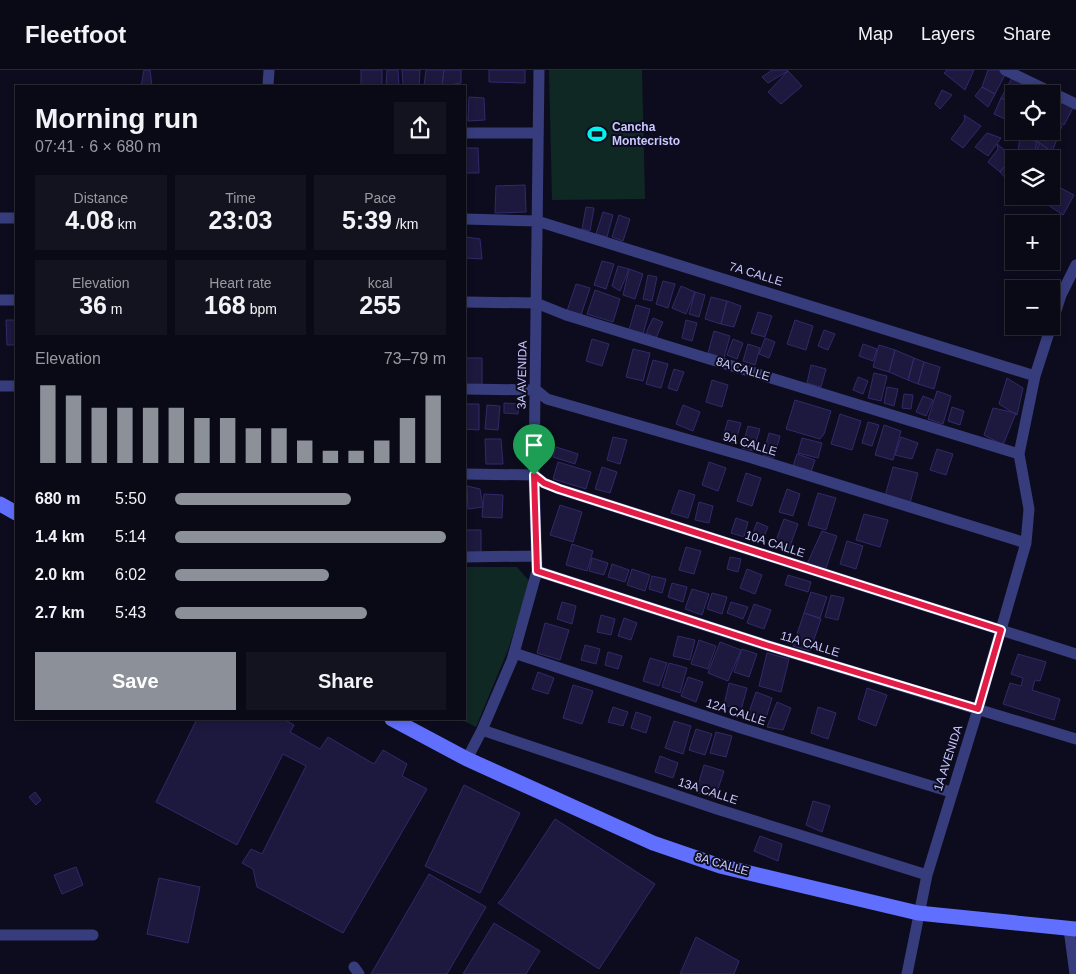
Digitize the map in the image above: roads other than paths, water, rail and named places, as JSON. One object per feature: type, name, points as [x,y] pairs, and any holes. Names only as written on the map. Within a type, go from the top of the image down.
[{"type":"street","points":[[268,85],[269,70]]},
{"type":"street","name":"3A AVENIDA","points":[[467,759],[482,730],[514,653],[537,571],[534,475],[539,70]]},
{"type":"street","points":[[1005,70],[1076,104]]},
{"type":"street","points":[[466,133],[538,133]]},
{"type":"street","points":[[0,218],[15,218]]},
{"type":"street","name":"7A CALLE","points":[[466,219],[537,221],[1035,376]]},
{"type":"street","name":"1A AVENIDA","points":[[907,974],[927,874],[978,709],[1026,543],[1029,509],[1019,454],[1035,376],[1061,295],[1076,265]]},
{"type":"street","points":[[0,300],[15,300]]},
{"type":"street","name":"8A CALLE","points":[[466,302],[536,303],[566,315],[1019,454]]},
{"type":"street","points":[[0,386],[15,386]]},
{"type":"street","name":"9A CALLE","points":[[466,389],[536,390],[547,399],[752,458],[1026,543]]},
{"type":"street","name":"10A CALLE","points":[[466,474],[534,475],[544,483],[559,489],[1076,654]]},
{"type":"street","points":[[0,504],[15,512]]},
{"type":"street","points":[[466,557],[536,556]]},
{"type":"street","name":"11A CALLE","points":[[537,571],[766,645],[1076,739]]},
{"type":"street","name":"12A CALLE","points":[[514,653],[741,728],[951,792]]},
{"type":"street","name":"8A CALLE","points":[[394,720],[467,759],[654,843],[720,866],[918,913],[1072,929]]},
{"type":"street","name":"13A CALLE","points":[[482,730],[717,809],[927,874]]},
{"type":"street","points":[[1072,929],[1075,974]]},
{"type":"street","points":[[0,934],[93,935]]},
{"type":"place","name":"Cancha Montecristo","points":[[597,134]]}]
